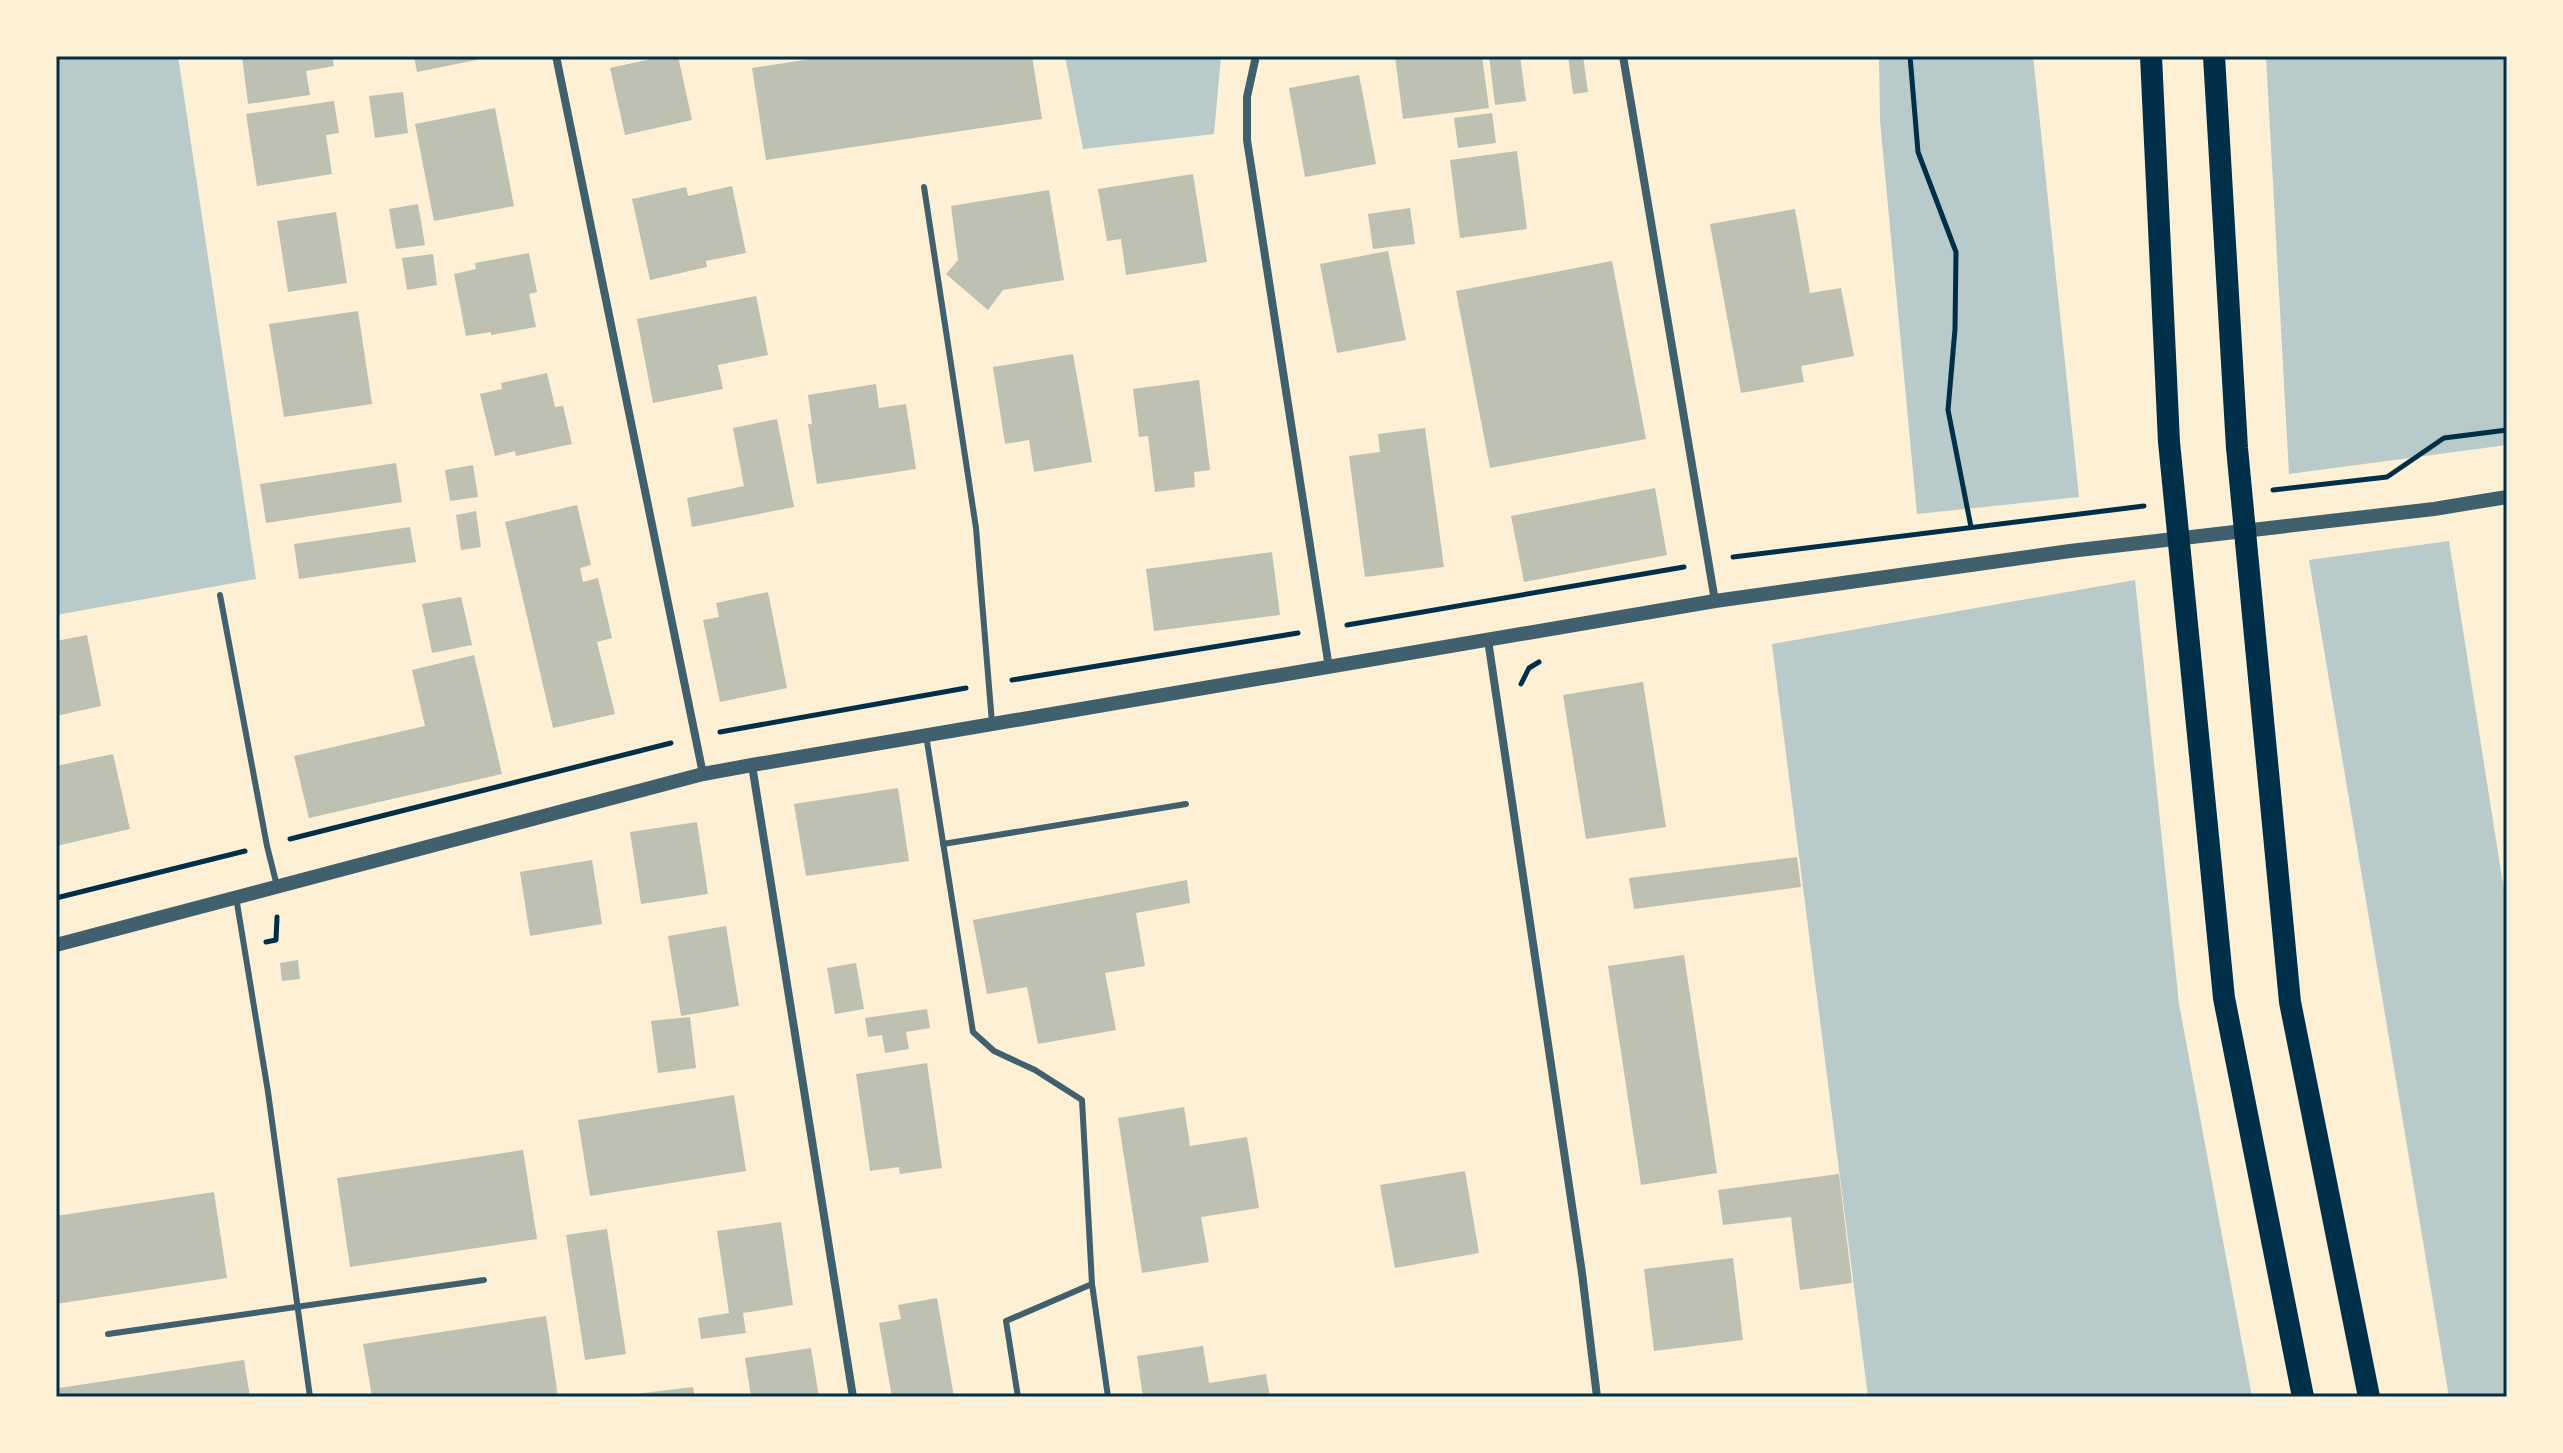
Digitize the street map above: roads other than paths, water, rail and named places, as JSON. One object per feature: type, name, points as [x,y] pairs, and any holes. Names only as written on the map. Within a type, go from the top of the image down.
[{"type":"highway","points":[[2151,56],[2169,442],[2224,998],[2303,1397]]},
{"type":"highway","points":[[2214,56],[2237,448],[2290,1002],[2369,1397]]},
{"type":"street","points":[[556,56],[703,774]]},
{"type":"street","points":[[1256,56],[1247,97],[1247,140],[1329,668]]},
{"type":"street","points":[[1623,56],[1715,601]]},
{"type":"street","points":[[56,945],[703,774],[752,765],[1715,601],[2070,551],[2326,522],[2507,497]]},
{"type":"street","points":[[1488,640],[1582,1273],[1597,1397]]},
{"type":"street","points":[[752,765],[853,1397]]},
{"type":"lane","points":[[924,187],[976,528],[993,724]]},
{"type":"lane","points":[[220,595],[277,887]]},
{"type":"lane","points":[[926,735],[973,1032],[994,1051],[1035,1070],[1082,1100],[1092,1284],[1108,1397]]},
{"type":"lane","points":[[943,844],[1186,804]]},
{"type":"lane","points":[[236,897],[268,1092],[310,1397]]},
{"type":"lane","points":[[108,1334],[484,1280]]},
{"type":"lane","points":[[1018,1397],[1006,1321],[1092,1284]]}]
